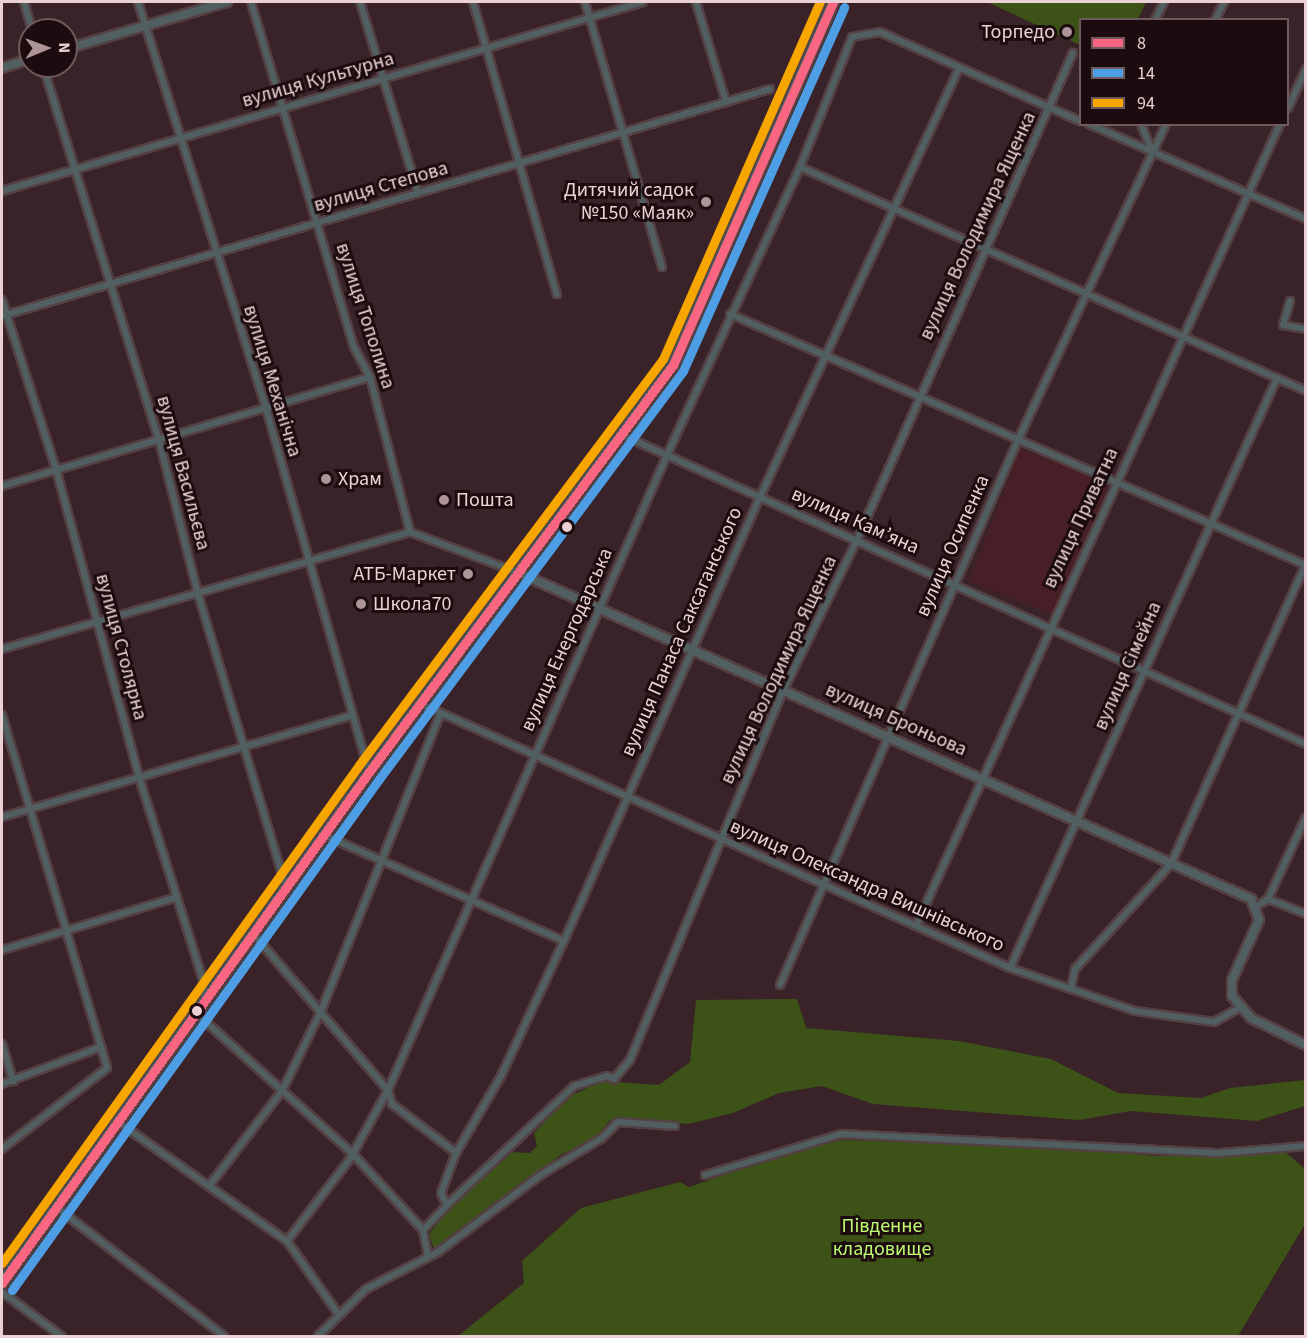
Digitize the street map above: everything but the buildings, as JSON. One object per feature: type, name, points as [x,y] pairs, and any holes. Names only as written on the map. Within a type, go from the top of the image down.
[{"type":"main road","points":[[2,1283],[326,836],[369,772],[680,351],[833,2]]},
{"type":"street","points":[[24,2],[29,18]]},
{"type":"street","name":"вулиця Механічна","points":[[138,2],[213,253],[266,408],[306,562],[369,772]]},
{"type":"street","points":[[78,46],[227,2]]},
{"type":"street","name":"вулиця Тополина","points":[[251,2],[354,347],[370,377],[410,532]]},
{"type":"street","points":[[360,2],[418,193]]},
{"type":"street","points":[[473,2],[557,294]]},
{"type":"street","points":[[585,2],[662,267]]},
{"type":"street","name":"вулиця Культурна","points":[[2,191],[643,2]]},
{"type":"street","points":[[696,2],[726,102]]},
{"type":"street","points":[[1156,18],[1164,2]]},
{"type":"street","points":[[1216,18],[1224,2]]},
{"type":"street","name":"вулиця Енергодарська","points":[[287,1241],[351,1156],[388,1090],[474,902],[533,756],[667,455],[730,314],[800,167],[852,37],[879,32],[958,70]]},
{"type":"street","name":"вулиця Володимира Ященка","points":[[423,1230],[574,1086],[607,1076],[614,1079],[630,1060],[784,689],[857,540],[920,393],[1050,108],[1073,52]]},
{"type":"street","points":[[2,68],[18,63]]},
{"type":"street","points":[[1289,104],[1305,69]]},
{"type":"street","points":[[958,70],[1079,121]]},
{"type":"street","name":"вулиця Панаса Саксаганського","points":[[447,1205],[441,1193],[456,1153],[501,1076],[564,941],[760,497],[896,208],[958,70]]},
{"type":"street","name":"вулиця Васильєва","points":[[46,78],[107,284],[159,440],[198,594],[287,890]]},
{"type":"street","name":"вулиця Степова","points":[[4,315],[770,89]]},
{"type":"street","points":[[1093,126],[1305,219]]},
{"type":"street","points":[[1142,126],[1153,153]]},
{"type":"street","name":"вулиця Осипенка","points":[[780,984],[819,885],[886,733],[956,584],[1018,440],[1086,292],[1165,126]]},
{"type":"street","name":"вулиця Приватна","points":[[916,926],[1049,627],[1279,126]]},
{"type":"street","points":[[800,167],[1305,391]]},
{"type":"street","name":"вулиця Столярна","points":[[2,300],[4,315],[56,469],[139,777],[203,981],[200,1008]]},
{"type":"street","points":[[1290,301],[1283,325],[1305,329]]},
{"type":"street","points":[[730,314],[920,393],[1018,440],[1305,564],[1240,714],[1171,864],[1076,969],[1071,989]]},
{"type":"street","points":[[2,486],[370,377]]},
{"type":"street","name":"вулиця Сімейна","points":[[1010,968],[1146,670],[1209,521],[1277,378]]},
{"type":"street","name":"вулиця Кам’яна","points":[[620,434],[956,584],[1305,744]]},
{"type":"street","points":[[2,649],[410,532],[517,572]]},
{"type":"street","name":"вулиця Броньова","points":[[517,572],[598,610],[982,776],[1257,906]]},
{"type":"street","name":"вулиця Олександра Вишнівського","points":[[421,704],[440,717],[1010,968],[1135,1011],[1214,1022],[1237,1009]]},
{"type":"street","points":[[2,715],[63,931],[101,1047],[106,1072],[2,1149]]},
{"type":"street","points":[[2,817],[352,715]]},
{"type":"street","points":[[209,1186],[282,1091],[321,1011],[379,862],[440,717]]},
{"type":"street","points":[[1305,817],[1303,833],[1268,899],[1257,906],[1259,920],[1232,980],[1237,1009],[1305,1045]]},
{"type":"street","points":[[326,836],[379,862],[564,941]]},
{"type":"street","points":[[2,950],[177,897]]},
{"type":"street","points":[[1268,899],[1305,914]]},
{"type":"street","points":[[254,935],[388,1090],[392,1104],[456,1153]]},
{"type":"street","points":[[200,1008],[423,1230],[428,1256]]},
{"type":"street","points":[[2,1044],[13,1081]]},
{"type":"street","points":[[2,1084],[101,1047]]},
{"type":"street","points":[[118,1122],[287,1241],[339,1315]]},
{"type":"street","points":[[318,1336],[366,1289],[428,1256],[542,1174],[602,1138],[618,1122],[675,1126]]},
{"type":"street","points":[[705,1175],[842,1134],[1221,1153],[1305,1146]]},
{"type":"street","points":[[56,1207],[224,1336]]},
{"type":"street","points":[[2,1292],[61,1336]]},
{"type":"shaded area","points":[[1020,448],[1110,482],[1058,616],[969,582]]},
{"type":"green space","name":"Торпедо","points":[[987,2],[1146,2],[1138,18],[1079,18],[1079,45]]},
{"type":"green space","points":[[797,999],[806,1028],[959,1041],[1051,1059],[1118,1093],[1201,1098],[1230,1088],[1305,1080],[1305,1106],[1257,1121],[1131,1111],[1079,1120],[873,1104],[822,1086],[779,1093],[733,1113],[688,1124],[625,1118],[609,1121],[596,1139],[562,1154],[434,1249],[429,1234],[451,1207],[509,1152],[530,1153],[537,1146],[534,1133],[568,1097],[602,1081],[659,1085],[690,1062],[696,1000]]},
{"type":"green space","name":"Південне кладовище","points":[[844,1140],[1073,1148],[1153,1156],[1284,1151],[1305,1169],[1305,1224],[1238,1336],[458,1336],[524,1283],[522,1261],[581,1208],[680,1182],[689,1187],[803,1147]]},
{"type":"transit line","name":"94","points":[[2,1263],[359,765],[663,359],[820,2]]},
{"type":"transit line","name":"8","points":[[2,1283],[369,772],[673,365],[833,2]]},
{"type":"transit line","name":"14","points":[[12,1290],[379,779],[683,371],[844,7]]},
{"type":"place","name":"Торпедо","points":[[1067,32]]},
{"type":"place","name":"Дитячий садок №150 «Маяк»","points":[[706,202]]},
{"type":"place","name":"Храм","points":[[326,479]]},
{"type":"place","name":"Пошта","points":[[444,500]]},
{"type":"place","name":"АТБ-Маркет","points":[[468,574]]},
{"type":"place","name":"Школа70","points":[[361,604]]}]
